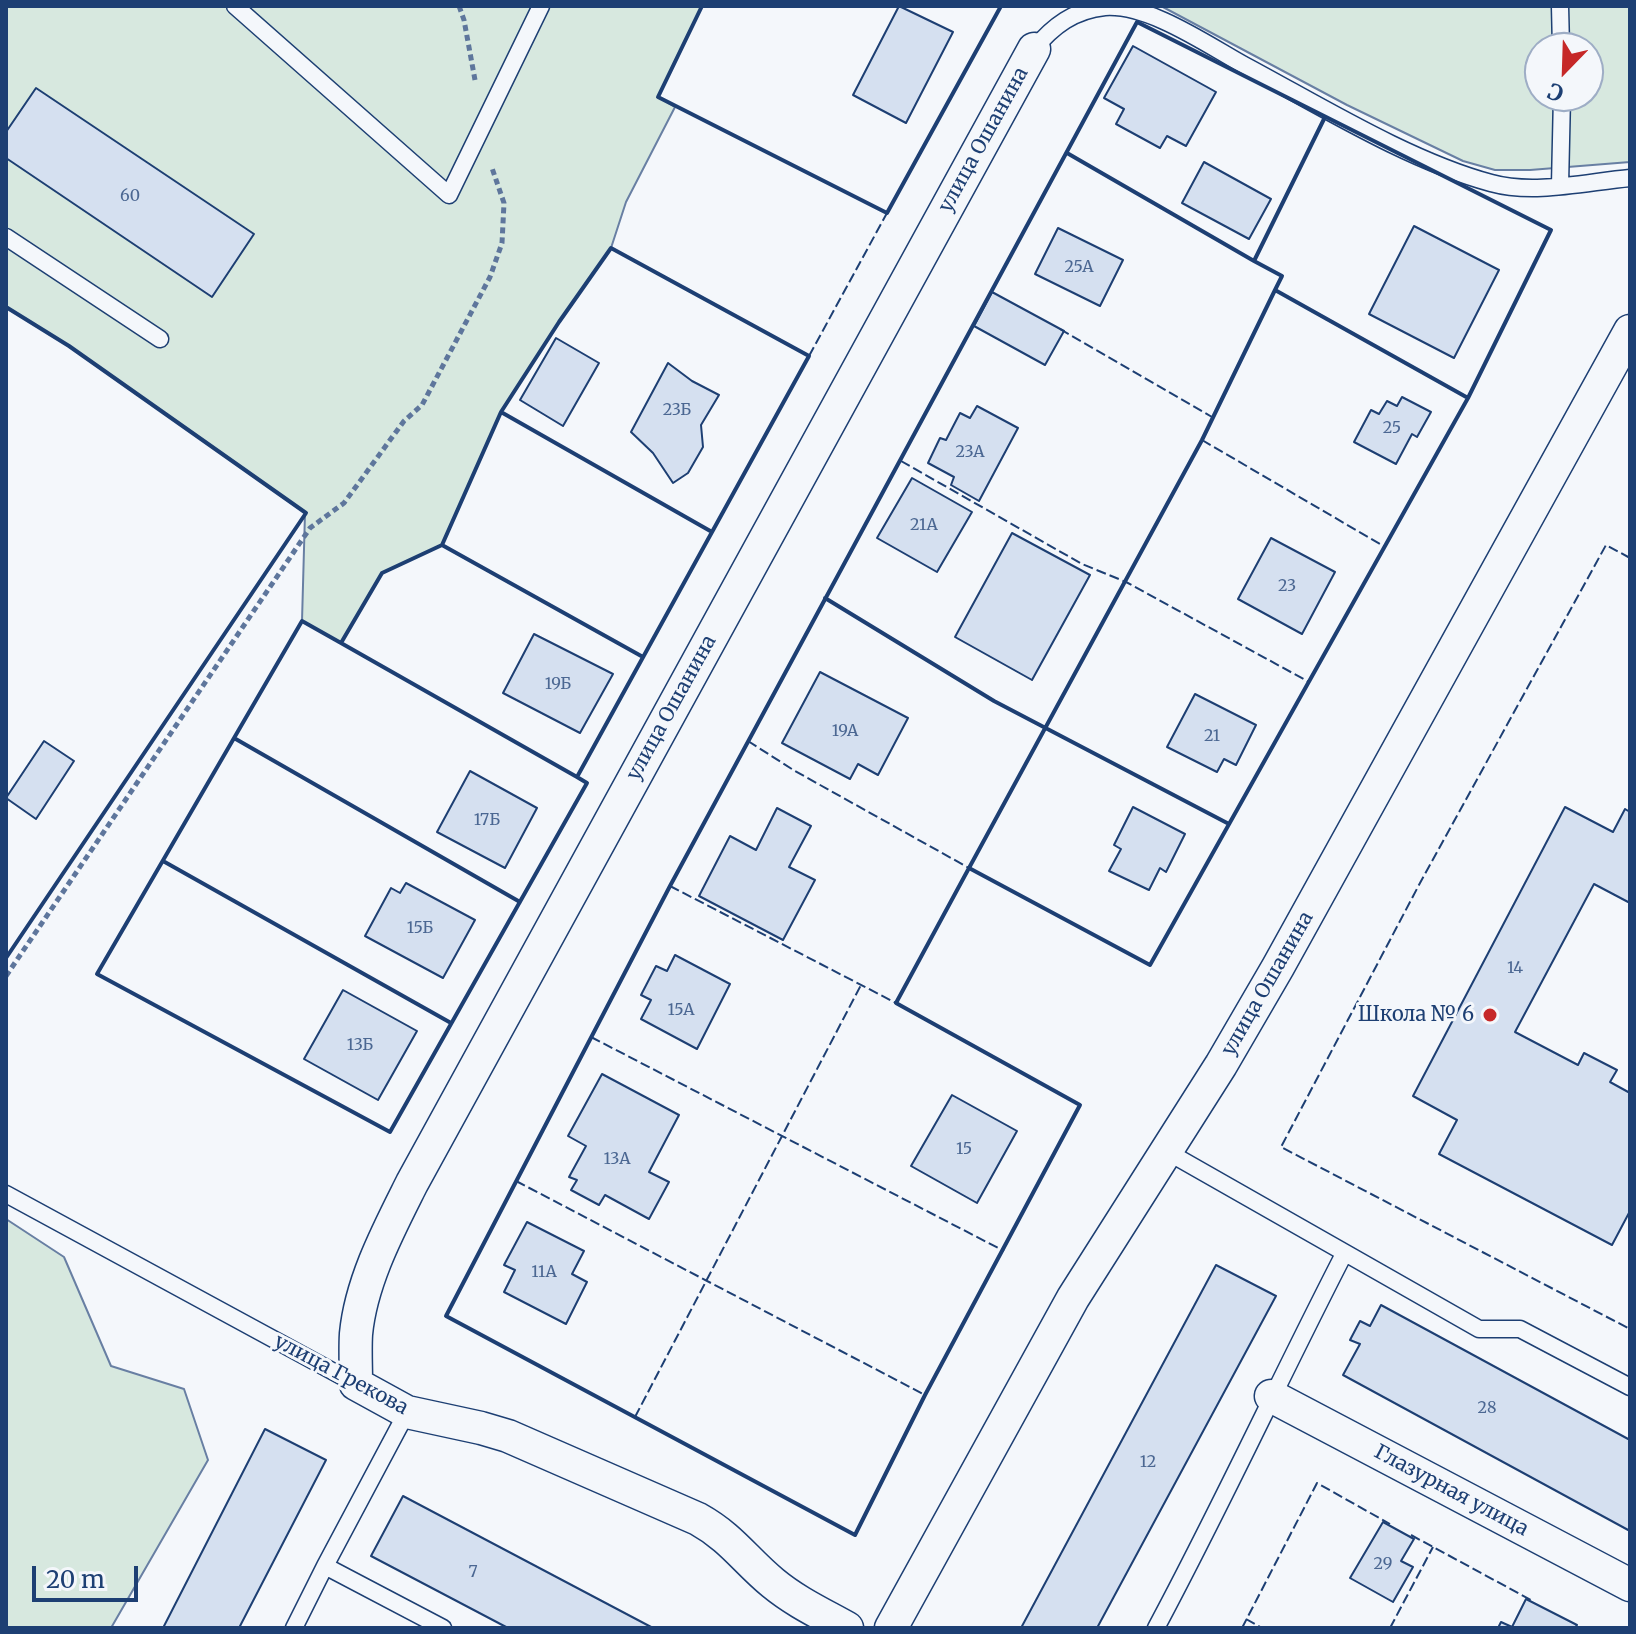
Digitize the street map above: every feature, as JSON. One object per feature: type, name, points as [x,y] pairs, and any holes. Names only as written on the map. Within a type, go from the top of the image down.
[{"type":"street","name":"улица Ошанина","points":[[356,1384],[356,1333],[362,1301],[389,1229],[412,1183],[1034,49]]},
{"type":"street","name":"улица Ошанина","points":[[891,1628],[1073,1298],[1221,1065],[1271,979],[1630,331]]},
{"type":"street","name":"улица Грекова","points":[[356,1384],[407,1412],[508,1436],[698,1519],[723,1533],[772,1582],[801,1603],[847,1628]]},
{"type":"street","name":"Глазурная улица","points":[[1271,1396],[1630,1585]]},
{"type":"lane","points":[[235,6],[449,195],[541,6]]},
{"type":"lane","points":[[1560,6],[1561,32]]},
{"type":"lane","points":[[1034,49],[1049,31],[1066,18],[1107,7],[1128,9],[1175,28],[1349,122],[1464,175],[1516,188],[1630,178]]},
{"type":"lane","points":[[1560,185],[1562,112]]},
{"type":"lane","points":[[6,237],[160,339]]},
{"type":"lane","points":[[1166,1151],[1479,1329],[1520,1329],[1630,1387]]},
{"type":"lane","name":"улица Грекова","points":[[6,1194],[356,1384]]},
{"type":"lane","points":[[1156,1628],[1218,1513],[1271,1396],[1344,1254]]},
{"type":"lane","points":[[294,1628],[407,1412]]},
{"type":"lane","points":[[325,1566],[443,1628]]},
{"type":"path","points":[[459,6],[475,83]]},
{"type":"path","points":[[6,976],[310,528],[344,503],[404,421],[422,405],[490,277],[502,243],[504,203],[488,157]]},
{"type":"shaded area","points":[[6,6],[702,6],[658,97],[675,107],[626,202],[611,248],[501,412],[442,545],[382,573],[341,643],[302,621],[305,513],[69,346],[6,307]]},
{"type":"shaded area","points":[[1161,6],[1630,6],[1630,162],[1495,170],[1463,161],[1347,105]]},
{"type":"shaded area","points":[[6,1219],[64,1257],[111,1366],[184,1389],[208,1460],[111,1628],[6,1628]]},
{"type":"building","points":[[899,6],[953,32],[906,123],[853,95]]},
{"type":"building","points":[[1133,46],[1216,92],[1186,146],[1167,136],[1160,148],[1116,124],[1124,109],[1104,98]]},
{"type":"building","points":[[36,88],[254,234],[212,297],[6,158],[6,132]]},
{"type":"building","points":[[1204,162],[1271,199],[1249,239],[1182,203]]},
{"type":"building","points":[[1414,226],[1499,270],[1454,358],[1369,314]]},
{"type":"building","points":[[1058,228],[1123,260],[1100,306],[1035,274]]},
{"type":"building","points":[[992,292],[1064,331],[1045,365],[974,326]]},
{"type":"building","points":[[556,338],[599,363],[563,426],[520,400]]},
{"type":"building","points":[[668,363],[692,381],[719,395],[701,425],[703,447],[688,473],[673,483],[653,453],[631,432]]},
{"type":"building","points":[[1402,397],[1431,412],[1417,437],[1412,434],[1396,464],[1354,442],[1371,410],[1379,414],[1387,401],[1397,406]]},
{"type":"building","points":[[977,406],[1018,428],[979,501],[951,485],[954,477],[928,463],[940,438],[946,440],[960,413],[970,418]]},
{"type":"building","points":[[912,478],[972,512],[937,572],[877,538]]},
{"type":"building","points":[[1012,533],[1090,575],[1032,680],[955,637]]},
{"type":"building","points":[[1271,538],[1335,572],[1302,634],[1238,599]]},
{"type":"building","points":[[534,634],[613,674],[580,733],[503,693]]},
{"type":"building","points":[[820,672],[908,718],[878,775],[858,764],[850,779],[782,743]]},
{"type":"building","points":[[1195,694],[1256,725],[1236,765],[1224,759],[1217,772],[1167,747]]},
{"type":"building","points":[[44,741],[74,761],[36,819],[6,798]]},
{"type":"building","points":[[470,771],[537,808],[505,868],[437,832]]},
{"type":"building","points":[[1133,807],[1185,834],[1166,872],[1160,868],[1149,890],[1109,871],[1121,849],[1114,845]]},
{"type":"building","points":[[1565,807],[1613,832],[1625,809],[1630,812],[1630,903],[1594,884],[1515,1032],[1578,1065],[1584,1053],[1617,1070],[1610,1082],[1630,1093],[1630,1211],[1612,1245],[1439,1154],[1457,1120],[1413,1096]]},
{"type":"building","points":[[777,808],[811,826],[789,867],[815,880],[783,940],[699,896],[730,836],[756,850]]},
{"type":"building","points":[[406,883],[475,920],[443,978],[365,936],[391,888],[400,893]]},
{"type":"building","points":[[675,955],[730,984],[697,1049],[641,1019],[651,1000],[641,995],[656,966],[667,971]]},
{"type":"building","points":[[343,990],[417,1031],[378,1100],[304,1059]]},
{"type":"building","points":[[602,1074],[679,1115],[649,1172],[669,1182],[649,1219],[605,1195],[599,1205],[571,1190],[577,1180],[569,1177],[586,1146],[568,1136]]},
{"type":"building","points":[[952,1095],[1017,1131],[977,1203],[911,1166]]},
{"type":"building","points":[[527,1222],[584,1251],[572,1274],[587,1282],[566,1324],[504,1292],[515,1270],[504,1265]]},
{"type":"building","points":[[1216,1265],[1276,1296],[1097,1628],[1021,1628]]},
{"type":"building","points":[[1381,1305],[1630,1440],[1630,1531],[1343,1375],[1360,1344],[1350,1340],[1360,1321],[1370,1326]]},
{"type":"building","points":[[265,1429],[326,1460],[239,1628],[163,1628]]},
{"type":"building","points":[[403,1496],[653,1628],[508,1628],[371,1556]]},
{"type":"building","points":[[1383,1522],[1414,1539],[1401,1561],[1413,1567],[1393,1602],[1350,1578]]},
{"type":"building","points":[[1526,1599],[1577,1625],[1575,1628],[1498,1628],[1501,1622],[1512,1627]]},
{"type":"fence","points":[[809,356],[887,213]]},
{"type":"fence","points":[[1060,329],[1212,417]]},
{"type":"fence","points":[[1202,440],[1385,547]]},
{"type":"fence","points":[[901,461],[1082,564],[1126,582],[1309,682]]},
{"type":"fence","points":[[1630,558],[1606,545],[1420,883],[1281,1147],[1630,1329]]},
{"type":"fence","points":[[748,741],[795,771],[969,868]]},
{"type":"fence","points":[[670,886],[896,1003]]},
{"type":"fence","points":[[635,1417],[861,985]]},
{"type":"fence","points":[[591,1037],[1004,1251]]},
{"type":"fence","points":[[516,1181],[925,1395]]},
{"type":"fence","points":[[1242,1628],[1317,1483],[1390,1524]]},
{"type":"fence","points":[[1411,1535],[1531,1600]]},
{"type":"fence","points":[[1390,1628],[1433,1547]]},
{"type":"fence","points":[[1246,1619],[1262,1628]]},
{"type":"wall","points":[[702,6],[658,97],[887,213],[1001,6]]},
{"type":"wall","points":[[1137,22],[1551,230],[1468,398],[1150,965],[969,868],[896,1003],[1080,1105],[925,1395],[855,1535],[446,1316],[670,886],[1137,22]]},
{"type":"wall","points":[[1325,117],[1254,261],[1282,276],[1275,290],[1468,398]]},
{"type":"wall","points":[[1067,153],[1254,261]]},
{"type":"wall","points":[[611,248],[809,356],[577,777],[587,783],[390,1132],[97,974],[302,621],[341,643],[382,573],[442,545],[501,412],[611,248]]},
{"type":"wall","points":[[969,868],[1202,440],[1275,290]]},
{"type":"wall","points":[[6,307],[69,346],[306,513],[6,958]]},
{"type":"wall","points":[[501,412],[712,532]]},
{"type":"wall","points":[[442,545],[643,657]]},
{"type":"wall","points":[[825,598],[994,701],[1229,824]]},
{"type":"wall","points":[[341,643],[577,777]]},
{"type":"wall","points":[[234,738],[520,902]]},
{"type":"wall","points":[[163,861],[451,1023]]},
{"type":"place","name":"Школа № 6","points":[[1490,1015]]}]
